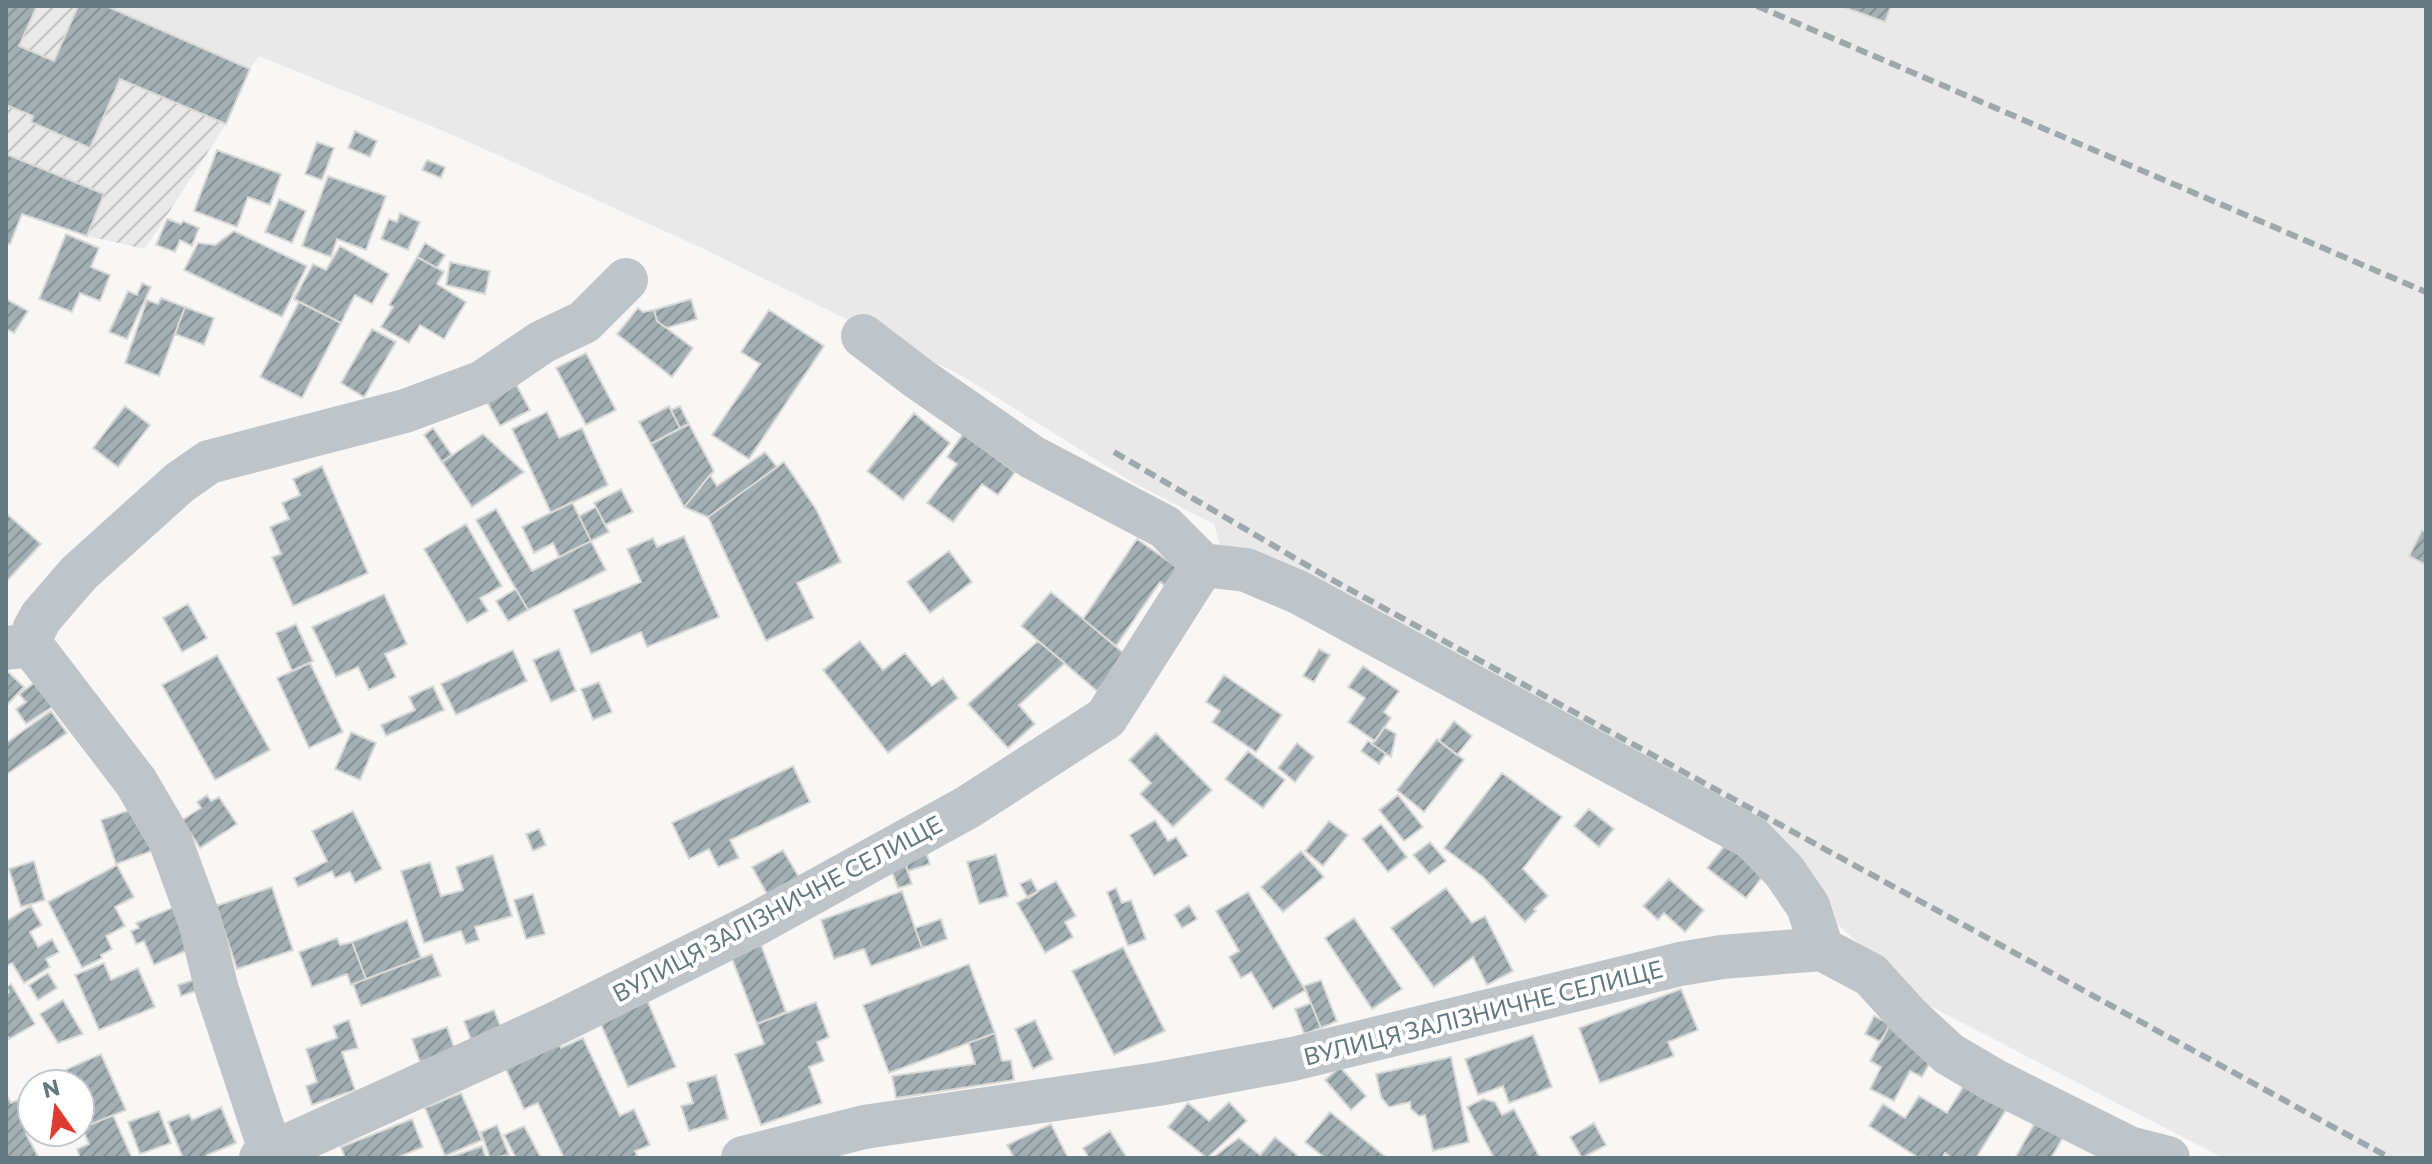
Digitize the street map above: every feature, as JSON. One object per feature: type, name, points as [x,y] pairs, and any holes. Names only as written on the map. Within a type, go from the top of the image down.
[{"type":"street","name":"ВУЛИЦЯ ЗАЛІЗНИЧНЕ СЕЛИЩЕ","points":[[626,280],[584,322],[542,342],[483,382],[405,411],[209,462],[179,483],[79,573],[19,646],[136,782],[170,840],[200,922],[266,1155],[559,1022],[740,932],[968,807],[1106,718],[1203,565]]},
{"type":"street","points":[[863,336],[1032,457],[1165,527],[1203,565],[1246,570],[1298,592],[1752,838],[1784,871],[1808,906],[1822,949],[1871,975],[1910,1018],[1949,1054],[1995,1081],[2129,1148],[2168,1158]]},
{"type":"street","name":"ВУЛИЦЯ ЗАЛІЗНИЧНЕ СЕЛИЩЕ","points":[[743,1158],[864,1127],[1158,1084],[1293,1059],[1680,964],[1722,957],[1822,949]]},
{"type":"shaded area","points":[[6,6],[106,6],[250,69],[226,124],[145,249],[87,236],[22,214],[10,244],[6,243]]},
{"type":"shaded area","points":[[106,6],[2426,6],[2426,1158],[2223,1158],[1926,1004],[1837,924],[1817,896],[1223,555],[1214,524],[1132,482],[964,377],[704,249],[458,137],[259,56],[250,69]]},
{"type":"building","points":[[6,6],[37,6],[19,46],[54,61],[78,6],[106,6],[250,69],[226,124],[120,79],[90,148],[31,122],[33,116],[6,105]]},
{"type":"building","points":[[1841,6],[1891,6],[1885,22]]},
{"type":"building","points":[[355,131],[377,141],[370,157],[348,148]]},
{"type":"building","points":[[317,142],[334,148],[322,180],[305,174]]},
{"type":"building","points":[[217,150],[281,174],[270,205],[248,197],[237,227],[194,211]]},
{"type":"building","points":[[6,154],[104,194],[87,236],[22,214],[10,244],[6,243]]},
{"type":"building","points":[[427,160],[445,167],[441,178],[422,170]]},
{"type":"building","points":[[328,176],[386,196],[366,250],[337,239],[331,257],[302,246]]},
{"type":"building","points":[[279,199],[306,211],[292,243],[265,232]]},
{"type":"building","points":[[400,213],[420,222],[408,250],[381,239],[389,219],[397,222]]},
{"type":"building","points":[[167,219],[181,224],[183,221],[199,228],[192,246],[180,240],[175,252],[156,245]]},
{"type":"building","points":[[234,231],[307,266],[282,317],[184,270],[198,243],[215,245]]},
{"type":"building","points":[[66,234],[99,248],[91,267],[110,275],[100,301],[80,293],[72,312],[39,299]]},
{"type":"building","points":[[425,243],[445,255],[437,268],[417,257]]},
{"type":"building","points":[[340,246],[389,274],[372,304],[355,295],[341,323],[294,299],[313,264],[326,270]]},
{"type":"building","points":[[417,257],[444,272],[437,284],[466,302],[444,339],[420,325],[409,343],[381,327],[393,307],[389,305]]},
{"type":"building","points":[[450,262],[490,271],[485,294],[446,285]]},
{"type":"building","points":[[142,283],[151,287],[127,339],[109,332],[128,291],[137,295]]},
{"type":"building","points":[[161,298],[185,307],[159,376],[125,363],[147,300],[158,304]]},
{"type":"building","points":[[6,299],[28,311],[14,333],[6,329]]},
{"type":"building","points":[[691,299],[697,319],[666,328],[657,321],[654,310]]},
{"type":"building","points":[[299,302],[341,323],[302,398],[260,377]]},
{"type":"building","points":[[185,307],[214,318],[204,345],[175,334]]},
{"type":"building","points":[[638,308],[643,312],[654,310],[657,321],[693,348],[672,377],[617,334]]},
{"type":"building","points":[[769,310],[824,346],[749,459],[712,435],[760,364],[741,352]]},
{"type":"building","points":[[372,329],[396,342],[364,397],[341,383]]},
{"type":"building","points":[[586,353],[616,410],[586,425],[556,368]]},
{"type":"building","points":[[516,384],[530,410],[500,426],[486,400]]},
{"type":"building","points":[[125,406],[150,425],[118,467],[93,448]]},
{"type":"building","points":[[669,406],[680,428],[651,444],[639,422]]},
{"type":"building","points":[[680,406],[689,424],[680,428],[671,410]]},
{"type":"building","points":[[547,412],[559,438],[582,428],[608,485],[551,513],[512,429]]},
{"type":"building","points":[[914,413],[950,443],[903,500],[867,471]]},
{"type":"building","points":[[689,424],[714,471],[684,507],[651,444]]},
{"type":"building","points":[[433,428],[452,455],[442,462],[424,435]]},
{"type":"building","points":[[483,434],[524,472],[472,507],[442,462]]},
{"type":"building","points":[[963,434],[1015,472],[998,495],[982,484],[953,522],[927,503],[957,464],[947,457]]},
{"type":"building","points":[[765,452],[777,467],[708,517],[684,507],[710,475],[717,486]]},
{"type":"building","points":[[784,462],[816,509],[841,562],[797,583],[814,618],[766,641],[708,517]]},
{"type":"building","points":[[322,466],[368,573],[293,606],[272,557],[281,554],[270,527],[289,519],[282,503],[300,495],[293,479]]},
{"type":"building","points":[[621,489],[633,512],[605,525],[594,503]]},
{"type":"building","points":[[572,502],[591,541],[559,557],[553,543],[534,553],[522,527]]},
{"type":"building","points":[[596,507],[609,532],[591,541],[579,516]]},
{"type":"building","points":[[496,509],[532,571],[591,541],[606,570],[528,610],[476,520]]},
{"type":"building","points":[[6,513],[41,544],[6,582]]},
{"type":"building","points":[[466,524],[502,586],[480,598],[488,611],[467,623],[424,549]]},
{"type":"building","points":[[2422,530],[2426,532],[2426,565],[2409,556]]},
{"type":"building","points":[[684,536],[719,617],[647,647],[641,632],[591,654],[573,610],[641,582],[627,549],[653,538],[657,547]]},
{"type":"building","points":[[1137,539],[1181,570],[1168,588],[1160,582],[1116,646],[1083,619]]},
{"type":"building","points":[[949,551],[972,582],[930,613],[907,582]]},
{"type":"building","points":[[516,589],[528,610],[508,621],[496,601]]},
{"type":"building","points":[[1051,592],[1127,656],[1097,691],[1021,626]]},
{"type":"building","points":[[384,594],[407,644],[385,654],[396,677],[369,690],[358,667],[336,677],[312,627]]},
{"type":"building","points":[[188,604],[207,638],[182,652],[163,618]]},
{"type":"building","points":[[296,624],[313,661],[292,671],[276,633]]},
{"type":"building","points":[[860,641],[883,670],[905,653],[932,686],[943,678],[958,698],[888,753],[823,670]]},
{"type":"building","points":[[1038,641],[1065,663],[1019,705],[1035,724],[1008,748],[968,704]]},
{"type":"building","points":[[559,649],[576,691],[551,702],[533,660]]},
{"type":"building","points":[[1319,649],[1330,655],[1314,682],[1303,676]]},
{"type":"building","points":[[513,650],[527,681],[456,715],[441,684]]},
{"type":"building","points":[[217,655],[270,750],[215,780],[162,685]]},
{"type":"building","points":[[310,663],[343,732],[309,748],[277,678]]},
{"type":"building","points":[[1363,666],[1399,691],[1384,712],[1391,718],[1375,741],[1348,722],[1365,698],[1348,687]]},
{"type":"building","points":[[6,670],[24,687],[6,706]]},
{"type":"building","points":[[1224,675],[1282,715],[1256,752],[1212,722],[1220,711],[1206,702]]},
{"type":"building","points":[[41,678],[58,703],[26,724],[16,709],[26,702],[19,694]]},
{"type":"building","points":[[599,682],[612,712],[593,720],[581,689]]},
{"type":"building","points":[[433,686],[444,710],[386,736],[381,725],[415,710],[409,697]]},
{"type":"building","points":[[51,711],[67,733],[7,774],[6,743]]},
{"type":"building","points":[[1454,721],[1472,736],[1457,755],[1439,741]]},
{"type":"building","points":[[1384,727],[1396,734],[1391,757],[1372,744]]},
{"type":"building","points":[[351,732],[376,743],[360,780],[335,769]]},
{"type":"building","points":[[1156,733],[1212,790],[1173,827],[1140,794],[1151,783],[1129,760]]},
{"type":"building","points":[[1437,739],[1464,760],[1424,812],[1397,790]]},
{"type":"building","points":[[1368,741],[1386,754],[1379,764],[1361,751]]},
{"type":"building","points":[[1297,743],[1314,757],[1295,782],[1278,768]]},
{"type":"building","points":[[1248,751],[1285,780],[1263,808],[1225,779]]},
{"type":"building","points":[[793,766],[810,802],[730,840],[739,858],[718,867],[709,849],[689,859],[672,823]]},
{"type":"building","points":[[1502,773],[1562,817],[1523,869],[1548,896],[1525,922],[1483,877],[1444,848]]},
{"type":"building","points":[[207,795],[211,801],[219,797],[237,824],[200,848],[182,820],[201,808],[197,802]]},
{"type":"building","points":[[1398,795],[1423,827],[1404,841],[1379,810]]},
{"type":"building","points":[[136,808],[152,851],[116,864],[101,820]]},
{"type":"building","points":[[1589,809],[1614,829],[1599,847],[1574,826]]},
{"type":"building","points":[[353,811],[382,869],[355,883],[350,872],[335,878],[332,871],[298,887],[294,878],[327,861],[312,831]]},
{"type":"building","points":[[1155,820],[1168,841],[1176,837],[1188,856],[1154,876],[1130,835]]},
{"type":"building","points":[[1329,821],[1348,835],[1323,866],[1305,851]]},
{"type":"building","points":[[1381,824],[1407,857],[1388,872],[1362,839]]},
{"type":"building","points":[[539,829],[546,845],[533,851],[526,834]]},
{"type":"building","points":[[1430,842],[1446,861],[1429,874],[1413,855]]},
{"type":"building","points":[[1726,844],[1765,873],[1746,898],[1707,868]]},
{"type":"building","points":[[783,850],[803,884],[771,901],[752,867]]},
{"type":"building","points":[[1301,851],[1324,877],[1283,912],[1261,887]]},
{"type":"building","points":[[926,852],[930,864],[908,871],[903,859]]},
{"type":"building","points":[[996,854],[1008,896],[979,904],[967,862]]},
{"type":"building","points":[[493,855],[512,916],[475,927],[479,940],[466,944],[461,931],[424,943],[401,871],[430,862],[441,896],[463,890],[456,867]]},
{"type":"building","points":[[34,861],[45,900],[21,907],[9,869]]},
{"type":"building","points":[[905,864],[912,884],[898,888],[891,869]]},
{"type":"building","points":[[117,865],[134,897],[115,907],[125,926],[106,936],[112,949],[82,968],[48,902]]},
{"type":"building","points":[[1031,879],[1038,892],[1028,898],[1020,884]]},
{"type":"building","points":[[1669,879],[1704,910],[1685,932],[1664,913],[1658,920],[1643,906]]},
{"type":"building","points":[[1056,881],[1076,916],[1065,922],[1073,937],[1045,953],[1017,903]]},
{"type":"building","points":[[272,887],[293,950],[237,969],[216,906]]},
{"type":"building","points":[[1116,888],[1122,903],[1131,900],[1146,939],[1128,946],[1107,892]]},
{"type":"building","points":[[1446,888],[1472,923],[1485,916],[1513,971],[1487,985],[1473,957],[1434,987],[1391,928]]},
{"type":"building","points":[[902,891],[922,948],[871,966],[864,949],[834,959],[821,920]]},
{"type":"building","points":[[1248,892],[1305,990],[1273,1009],[1251,972],[1241,978],[1229,957],[1239,951],[1216,911]]},
{"type":"building","points":[[533,894],[545,934],[526,939],[514,900]]},
{"type":"building","points":[[179,905],[190,949],[154,965],[144,941],[136,944],[131,931],[139,928],[136,923]]},
{"type":"building","points":[[1189,905],[1197,919],[1182,928],[1174,915]]},
{"type":"building","points":[[31,906],[42,925],[30,932],[38,947],[52,939],[59,952],[46,959],[50,967],[24,983],[12,963],[6,966],[6,921]]},
{"type":"building","points":[[1354,918],[1402,989],[1372,1009],[1325,938]]},
{"type":"building","points":[[941,919],[947,939],[922,948],[915,928]]},
{"type":"building","points":[[407,920],[421,958],[366,979],[352,942]]},
{"type":"building","points":[[337,938],[340,945],[352,942],[366,979],[351,985],[347,974],[312,987],[299,952]]},
{"type":"building","points":[[761,945],[786,1012],[757,1024],[731,956]]},
{"type":"building","points":[[1123,947],[1165,1031],[1114,1055],[1072,971]]},
{"type":"building","points":[[432,954],[441,976],[361,1006],[353,984]]},
{"type":"building","points":[[104,963],[111,980],[138,968],[155,1007],[99,1030],[75,975]]},
{"type":"building","points":[[969,964],[995,1033],[889,1073],[863,1005]]},
{"type":"building","points":[[48,973],[57,988],[38,1000],[29,985]]},
{"type":"building","points":[[196,979],[199,990],[181,996],[178,985]]},
{"type":"building","points":[[1321,980],[1337,1021],[1321,1028],[1304,986]]},
{"type":"building","points":[[11,984],[35,1024],[9,1039],[6,1033],[6,994]]},
{"type":"building","points":[[1681,989],[1698,1030],[1668,1042],[1674,1056],[1600,1083],[1579,1028]]},
{"type":"building","points":[[63,1000],[83,1034],[58,1043],[40,1014]]},
{"type":"building","points":[[647,1000],[676,1067],[628,1087],[599,1020]]},
{"type":"building","points":[[816,1002],[829,1037],[817,1042],[824,1061],[809,1067],[822,1103],[761,1125],[735,1054],[764,1044],[757,1024]]},
{"type":"building","points":[[1311,1003],[1321,1028],[1304,1034],[1295,1009]]},
{"type":"building","points":[[494,1010],[501,1028],[471,1040],[464,1021]]},
{"type":"building","points":[[1874,1016],[1890,1024],[1881,1042],[1865,1034]]},
{"type":"building","points":[[349,1020],[358,1048],[342,1052],[355,1090],[312,1105],[306,1086],[317,1082],[306,1049],[337,1038],[333,1026]]},
{"type":"building","points":[[1035,1020],[1053,1059],[1033,1069],[1015,1029]]},
{"type":"building","points":[[1890,1024],[1937,1050],[1922,1077],[1910,1071],[1894,1101],[1870,1089],[1881,1067],[1870,1061]]},
{"type":"building","points":[[447,1027],[455,1050],[420,1062],[412,1039]]},
{"type":"building","points":[[995,1033],[1002,1061],[1011,1060],[1014,1080],[896,1098],[892,1076],[975,1064],[969,1043]]},
{"type":"building","points":[[1533,1035],[1552,1087],[1509,1103],[1503,1086],[1478,1095],[1465,1059]]},
{"type":"building","points":[[583,1038],[620,1116],[634,1109],[650,1145],[635,1151],[637,1155],[632,1158],[564,1158],[538,1103],[524,1109],[503,1063],[557,1039],[561,1048]]},
{"type":"building","points":[[101,1054],[126,1110],[96,1122],[96,1068],[70,1068]]},
{"type":"building","points":[[1451,1057],[1469,1142],[1433,1151],[1425,1115],[1419,1116],[1411,1109],[1410,1102],[1389,1107],[1381,1097],[1376,1074]]},
{"type":"building","points":[[1340,1067],[1366,1096],[1351,1110],[1325,1080]]},
{"type":"building","points":[[716,1075],[728,1119],[689,1131],[681,1106],[693,1103],[687,1083]]},
{"type":"building","points":[[1968,1079],[2006,1110],[1976,1158],[1952,1158],[1945,1153],[1942,1158],[1919,1158],[1869,1126],[1883,1104],[1905,1118],[1919,1096],[1947,1113]]},
{"type":"building","points":[[461,1093],[482,1140],[445,1156],[425,1108]]},
{"type":"building","points":[[6,1094],[11,1103],[16,1101],[16,1148],[34,1148],[39,1158],[6,1158]]},
{"type":"building","points":[[1483,1099],[1495,1102],[1502,1115],[1514,1109],[1540,1158],[1494,1158],[1467,1107]]},
{"type":"building","points":[[1229,1102],[1247,1121],[1207,1158],[1168,1127],[1188,1103],[1209,1121]]},
{"type":"building","points":[[221,1107],[236,1143],[207,1155],[207,1158],[183,1158],[168,1122],[189,1114],[192,1120]]},
{"type":"building","points":[[159,1111],[171,1143],[140,1154],[128,1122]]},
{"type":"building","points":[[1330,1112],[1387,1158],[1325,1158],[1305,1142]]},
{"type":"building","points":[[2040,1114],[2068,1129],[2051,1158],[2015,1158]]},
{"type":"building","points":[[113,1115],[132,1158],[80,1158],[77,1149],[96,1148],[96,1122]]},
{"type":"building","points":[[412,1119],[423,1147],[396,1158],[345,1158],[341,1147]]},
{"type":"building","points":[[1594,1123],[1606,1145],[1582,1158],[1570,1137]]},
{"type":"building","points":[[1051,1124],[1068,1158],[1014,1158],[1007,1145]]},
{"type":"building","points":[[497,1125],[509,1155],[490,1158],[481,1132]]},
{"type":"building","points":[[524,1126],[541,1158],[516,1158],[504,1135]]},
{"type":"building","points":[[1110,1131],[1127,1158],[1089,1158],[1083,1148]]},
{"type":"building","points":[[1275,1137],[1297,1155],[1294,1158],[1212,1158],[1239,1138],[1260,1155]]},
{"type":"building","points":[[482,1146],[486,1158],[448,1158]]},
{"type":"railway","points":[[1757,6],[2426,292]]},
{"type":"railway","points":[[1114,452],[1327,577],[2390,1158]]}]
